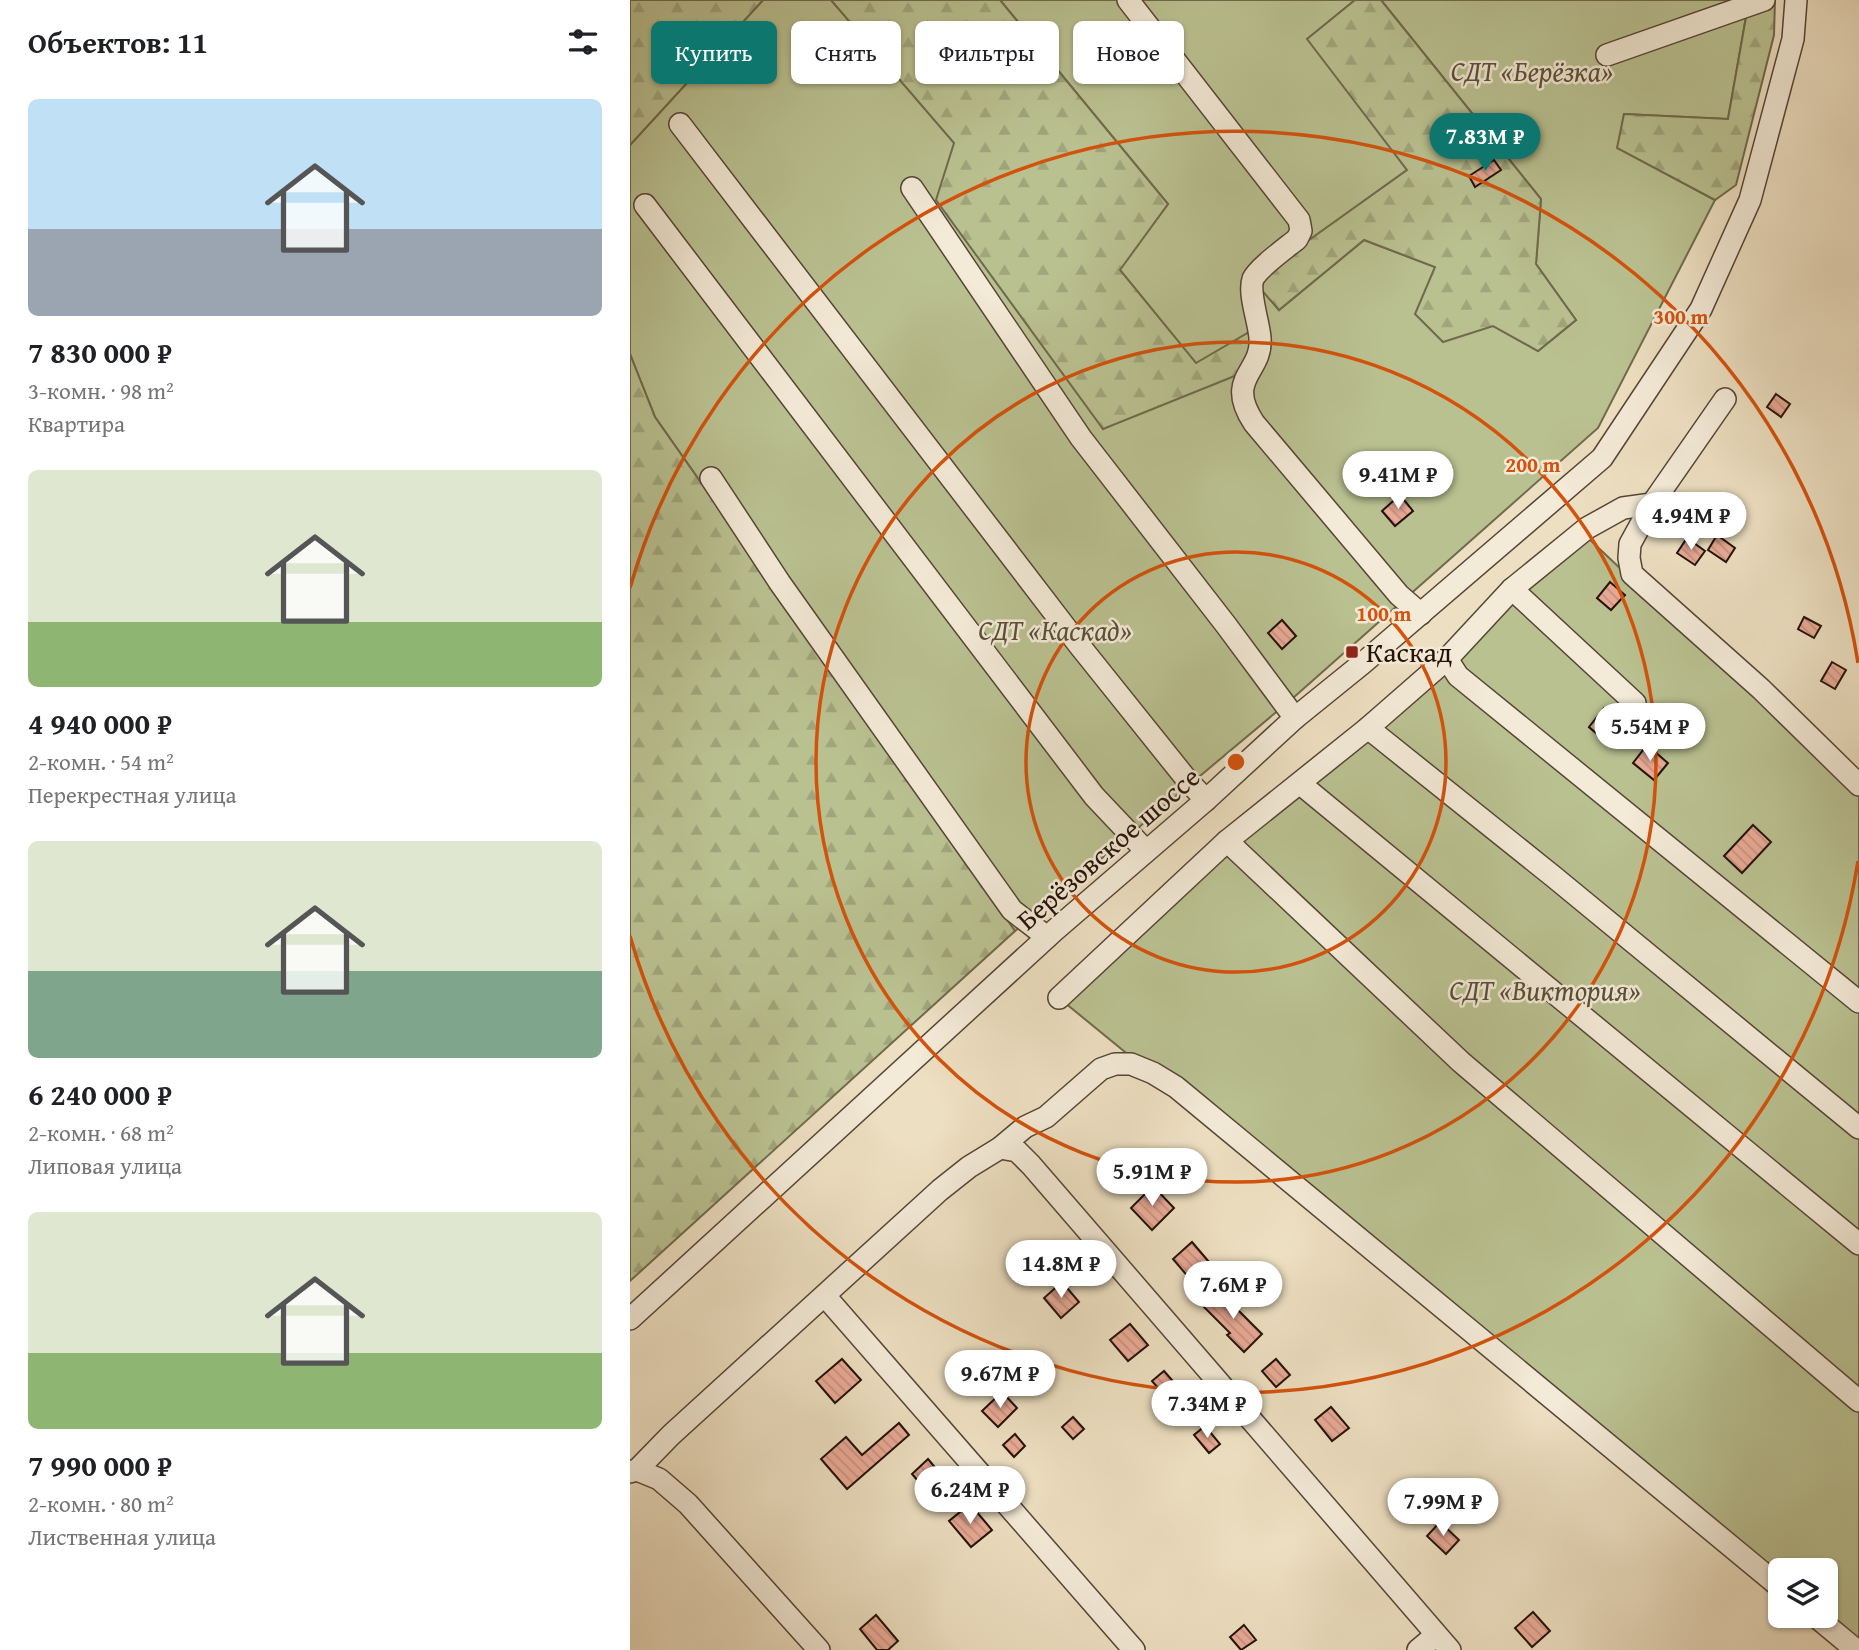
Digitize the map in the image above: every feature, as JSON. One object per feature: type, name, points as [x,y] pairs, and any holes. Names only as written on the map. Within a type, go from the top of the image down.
[{"type":"street","points":[[1128,0],[1299,220],[1301,231],[1297,239],[1254,278],[1252,289],[1261,346],[1245,378],[1242,393],[1245,409],[1399,596],[1421,614]]},
{"type":"street","points":[[1607,55],[1764,0]]},
{"type":"street","name":"Берёзовское шоссе","points":[[630,1319],[1047,937],[1206,800],[1295,718],[1602,458],[1701,309],[1750,200],[1793,39],[1796,0]]},
{"type":"street","points":[[680,124],[1079,645],[1206,800]]},
{"type":"street","points":[[912,188],[1081,438],[1295,718]]},
{"type":"street","points":[[645,205],[1094,796],[1146,851]]},
{"type":"street","points":[[1725,399],[1652,504],[1630,544],[1632,574],[1760,689],[1859,785]]},
{"type":"street","points":[[711,478],[780,583],[1012,910],[1047,937]]},
{"type":"street","points":[[1059,998],[1227,841],[1368,728],[1447,659],[1512,589],[1587,528],[1623,508],[1652,504]]},
{"type":"street","points":[[1512,589],[1635,702]]},
{"type":"street","points":[[1447,659],[1458,676],[1859,1002]]},
{"type":"street","points":[[1368,728],[1859,1128]]},
{"type":"street","points":[[1303,786],[1859,1244]]},
{"type":"street","points":[[1227,841],[1461,1062],[1859,1401]]},
{"type":"street","points":[[819,1650],[688,1504],[659,1479],[634,1471],[940,1190],[1025,1127],[1046,1117],[1101,1069],[1115,1064],[1132,1064],[1153,1073],[1186,1096],[1768,1577]]},
{"type":"street","points":[[1000,1148],[1017,1151],[1031,1165],[1443,1642],[1418,1650]]},
{"type":"street","points":[[825,1296],[1134,1650]]},
{"type":"street","points":[[1830,1628],[1856,1650]]},
{"type":"green space","points":[[630,0],[763,0],[744,21],[651,21],[651,84],[686,84],[630,145]]},
{"type":"green space","name":"СДТ «Каскад»","points":[[763,0],[831,0],[849,21],[791,21],[791,84],[901,84],[901,81],[955,143],[1103,429],[1251,331],[1196,364],[1119,269],[1168,204],[1059,72],[1059,21],[1017,21],[1000,0],[1355,0],[1308,39],[1407,170],[1254,280],[1279,310],[1364,240],[1435,267],[1493,326],[1538,351],[1576,320],[1536,264],[1541,199],[1381,0],[1749,0],[1728,119],[1624,114],[1618,148],[1715,200],[1598,428],[1293,698],[1015,931],[655,417],[630,354],[630,145],[686,84],[777,84],[777,21],[744,21]]},
{"type":"green space","points":[[831,0],[1000,0],[1017,21],[915,21],[915,84],[1059,84],[1059,72],[1168,204],[1120,270],[1196,363],[1251,331],[1252,369],[1103,429],[936,200],[954,143],[901,81],[901,21],[849,21]]},
{"type":"green space","points":[[1355,0],[1381,0],[1541,199],[1536,264],[1576,320],[1538,351],[1493,326],[1443,342],[1415,314],[1435,267],[1364,240],[1279,310],[1253,280],[1407,170],[1307,39]]},
{"type":"green space","points":[[1749,0],[1775,0],[1774,35],[1736,185],[1715,200],[1617,148],[1624,114],[1728,119]]},
{"type":"green space","points":[[630,354],[655,417],[1015,931],[630,1281]]},
{"type":"green space","name":"СДТ «Виктория»","points":[[1587,537],[1859,794],[1859,1650],[1838,1628],[1838,1558],[1768,1558],[1768,1578],[1059,998]]},
{"type":"building","points":[[1494,160],[1501,170],[1475,187],[1469,176]]},
{"type":"building","points":[[1776,394],[1790,404],[1781,417],[1767,407]]},
{"type":"building","points":[[1400,495],[1413,511],[1395,526],[1382,511]]},
{"type":"building","points":[[1717,535],[1735,548],[1726,562],[1708,550]]},
{"type":"building","points":[[1687,538],[1705,551],[1695,565],[1677,553]]},
{"type":"building","points":[[1610,582],[1625,595],[1611,610],[1597,598]]},
{"type":"building","points":[[1804,617],[1821,626],[1814,638],[1798,629]]},
{"type":"building","points":[[1282,620],[1296,636],[1282,649],[1268,633]]},
{"type":"building","points":[[1832,662],[1846,670],[1835,689],[1821,681]]},
{"type":"building","points":[[1604,708],[1620,721],[1604,740],[1589,727]]},
{"type":"building","points":[[1647,745],[1668,763],[1654,780],[1633,763]]},
{"type":"building","points":[[1753,825],[1771,842],[1742,873],[1724,856]]},
{"type":"building","points":[[1153,1186],[1174,1208],[1152,1230],[1131,1208]]},
{"type":"building","points":[[1192,1242],[1209,1262],[1190,1279],[1173,1259]]},
{"type":"building","points":[[1066,1246],[1082,1265],[1067,1278],[1051,1260]]},
{"type":"building","points":[[1062,1282],[1079,1302],[1061,1318],[1044,1298]]},
{"type":"building","points":[[1222,1289],[1238,1306],[1236,1308],[1262,1334],[1244,1352],[1227,1335],[1230,1333],[1204,1307]]},
{"type":"building","points":[[1130,1324],[1148,1345],[1128,1361],[1110,1340]]},
{"type":"building","points":[[842,1359],[861,1380],[835,1403],[816,1381]]},
{"type":"building","points":[[1276,1359],[1290,1375],[1276,1387],[1262,1371]]},
{"type":"building","points":[[1164,1371],[1178,1387],[1166,1397],[1152,1381]]},
{"type":"building","points":[[1002,1392],[1017,1408],[998,1427],[982,1411]]},
{"type":"building","points":[[1331,1407],[1349,1428],[1332,1441],[1315,1420]]},
{"type":"building","points":[[1073,1417],[1084,1429],[1073,1439],[1062,1427]]},
{"type":"building","points":[[899,1423],[909,1435],[847,1489],[821,1459],[846,1437],[862,1455]]},
{"type":"building","points":[[1205,1426],[1220,1444],[1209,1453],[1194,1435]]},
{"type":"building","points":[[1015,1434],[1025,1446],[1014,1457],[1003,1445]]},
{"type":"building","points":[[928,1459],[948,1483],[932,1497],[912,1474]]},
{"type":"building","points":[[970,1504],[992,1530],[971,1547],[949,1521]]},
{"type":"building","points":[[1440,1522],[1459,1540],[1446,1554],[1427,1536]]},
{"type":"building","points":[[1533,1612],[1550,1631],[1532,1647],[1515,1628]]},
{"type":"building","points":[[876,1615],[898,1641],[888,1650],[877,1650],[860,1629]]},
{"type":"building","points":[[1244,1625],[1256,1640],[1241,1650],[1230,1637]]},
{"type":"place","name":"Каскад","points":[[1352,652]]},
{"type":"park label","name":"СДТ «Берёзка»","points":[[1532,71]]}]
